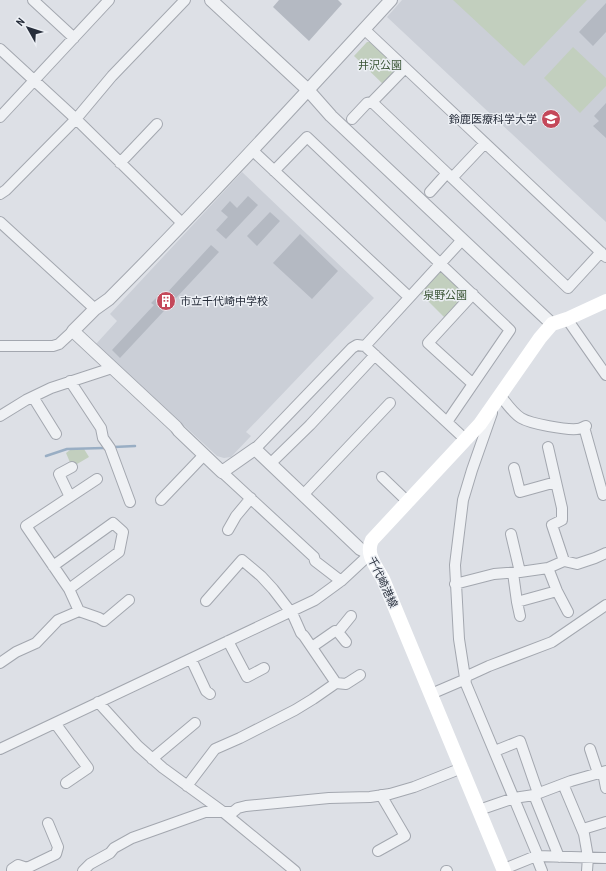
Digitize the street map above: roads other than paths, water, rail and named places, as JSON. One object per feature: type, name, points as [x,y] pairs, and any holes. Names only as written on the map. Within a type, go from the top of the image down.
[{"type":"main road","points":[[552,324],[567,319],[606,301]]},
{"type":"main road","name":"千代崎港線","points":[[504,870],[383,579],[370,554],[369,547],[372,540],[480,424],[540,338],[552,324]]},
{"type":"street","points":[[0,117],[109,0]]},
{"type":"street","points":[[0,194],[6,190],[76,120],[112,76],[185,0]]},
{"type":"street","points":[[211,0],[308,90],[331,116],[552,324]]},
{"type":"street","points":[[0,346],[53,346],[59,344],[95,309],[109,299],[183,224],[391,0]]},
{"type":"street","points":[[38,2],[74,38]]},
{"type":"street","points":[[364,29],[604,255],[568,288],[372,102]]},
{"type":"street","points":[[0,49],[76,120],[183,224]]},
{"type":"street","points":[[352,119],[367,103],[372,102],[405,68]]},
{"type":"street","points":[[120,163],[157,124]]},
{"type":"street","points":[[274,171],[306,137],[510,330],[447,422]]},
{"type":"street","points":[[430,192],[450,176],[485,143]]},
{"type":"street","points":[[252,150],[409,297]]},
{"type":"street","points":[[0,222],[95,309]]},
{"type":"street","points":[[365,346],[462,240]]},
{"type":"street","points":[[473,294],[428,343],[473,384]]},
{"type":"street","points":[[567,319],[606,375]]},
{"type":"street","points":[[73,331],[314,557],[315,561],[341,581]]},
{"type":"street","points":[[222,472],[255,449],[356,344],[365,346],[466,440]]},
{"type":"street","points":[[270,464],[310,425],[375,355]]},
{"type":"street","points":[[0,416],[33,397],[70,381],[112,368]]},
{"type":"street","points":[[70,381],[101,428],[103,438],[110,448],[130,502]]},
{"type":"street","points":[[33,397],[56,434]]},
{"type":"street","points":[[548,871],[539,856],[466,684],[459,639],[455,584],[456,551],[463,500],[472,470],[499,397],[516,414],[528,422],[556,428],[576,429],[585,427],[603,495]]},
{"type":"street","points":[[302,495],[390,403]]},
{"type":"street","points":[[548,447],[562,508],[562,520],[552,525],[564,561]]},
{"type":"street","points":[[0,749],[315,600],[341,581],[370,554],[360,549],[255,449]]},
{"type":"street","points":[[161,500],[204,455]]},
{"type":"street","points":[[70,497],[59,474],[72,466]]},
{"type":"street","points":[[514,468],[520,492],[556,482]]},
{"type":"street","points":[[382,477],[408,502]]},
{"type":"street","points":[[79,611],[69,589],[26,526],[97,479]]},
{"type":"street","points":[[228,530],[236,516],[251,498]]},
{"type":"street","points":[[53,566],[113,523],[123,532],[119,552],[69,589]]},
{"type":"street","points":[[511,534],[517,573],[517,602],[520,616]]},
{"type":"street","points":[[455,584],[494,574],[517,573],[548,568],[564,561],[577,564],[606,553]]},
{"type":"street","points":[[206,601],[242,560],[261,576],[273,589],[293,616],[301,633],[336,683]]},
{"type":"street","points":[[548,568],[557,591],[568,612]]},
{"type":"street","points":[[517,602],[557,591]]},
{"type":"street","points":[[0,663],[16,652],[36,643],[58,620],[79,611],[104,621],[129,600]]},
{"type":"street","points":[[431,694],[489,666],[552,642],[606,605]]},
{"type":"street","points":[[312,647],[335,631],[338,632],[351,616]]},
{"type":"street","points":[[338,632],[346,642]]},
{"type":"street","points":[[228,641],[247,677],[264,668]]},
{"type":"street","points":[[191,659],[206,691],[210,694]]},
{"type":"street","points":[[187,786],[215,749],[295,710],[336,683],[346,684],[360,675]]},
{"type":"street","points":[[98,702],[138,746],[152,759],[222,811],[295,871]]},
{"type":"street","points":[[152,759],[195,722]]},
{"type":"street","points":[[55,723],[88,768],[66,783]]},
{"type":"street","points":[[495,751],[520,741],[536,794],[559,857]]},
{"type":"street","points":[[590,749],[603,772],[606,788]]},
{"type":"street","points":[[83,871],[90,864],[132,838],[205,812],[233,812],[238,808],[246,806],[316,799],[355,798],[381,795],[414,787],[462,768]]},
{"type":"street","points":[[479,810],[514,798],[536,794],[603,772]]},
{"type":"street","points":[[563,784],[583,829],[588,857],[587,871]]},
{"type":"street","points":[[378,850],[405,836],[381,795]]},
{"type":"street","points":[[583,829],[606,822]]},
{"type":"street","points":[[12,871],[12,869],[18,865],[27,868],[56,854],[58,847],[48,823]]},
{"type":"street","points":[[539,856],[542,871]]},
{"type":"street","points":[[504,870],[539,856],[606,858]]},
{"type":"waterway","points":[[114,447],[135,446]]},
{"type":"waterway","points":[[46,456],[67,449],[104,448]]},
{"type":"place","name":"鈴鹿医療科学大学","points":[[551,119]]},
{"type":"place","name":"市立千代崎中学校","points":[[166,301]]},
{"type":"park label","name":"井沢公園","points":[[380,65]]},
{"type":"park label","name":"泉野公園","points":[[445,295]]}]
